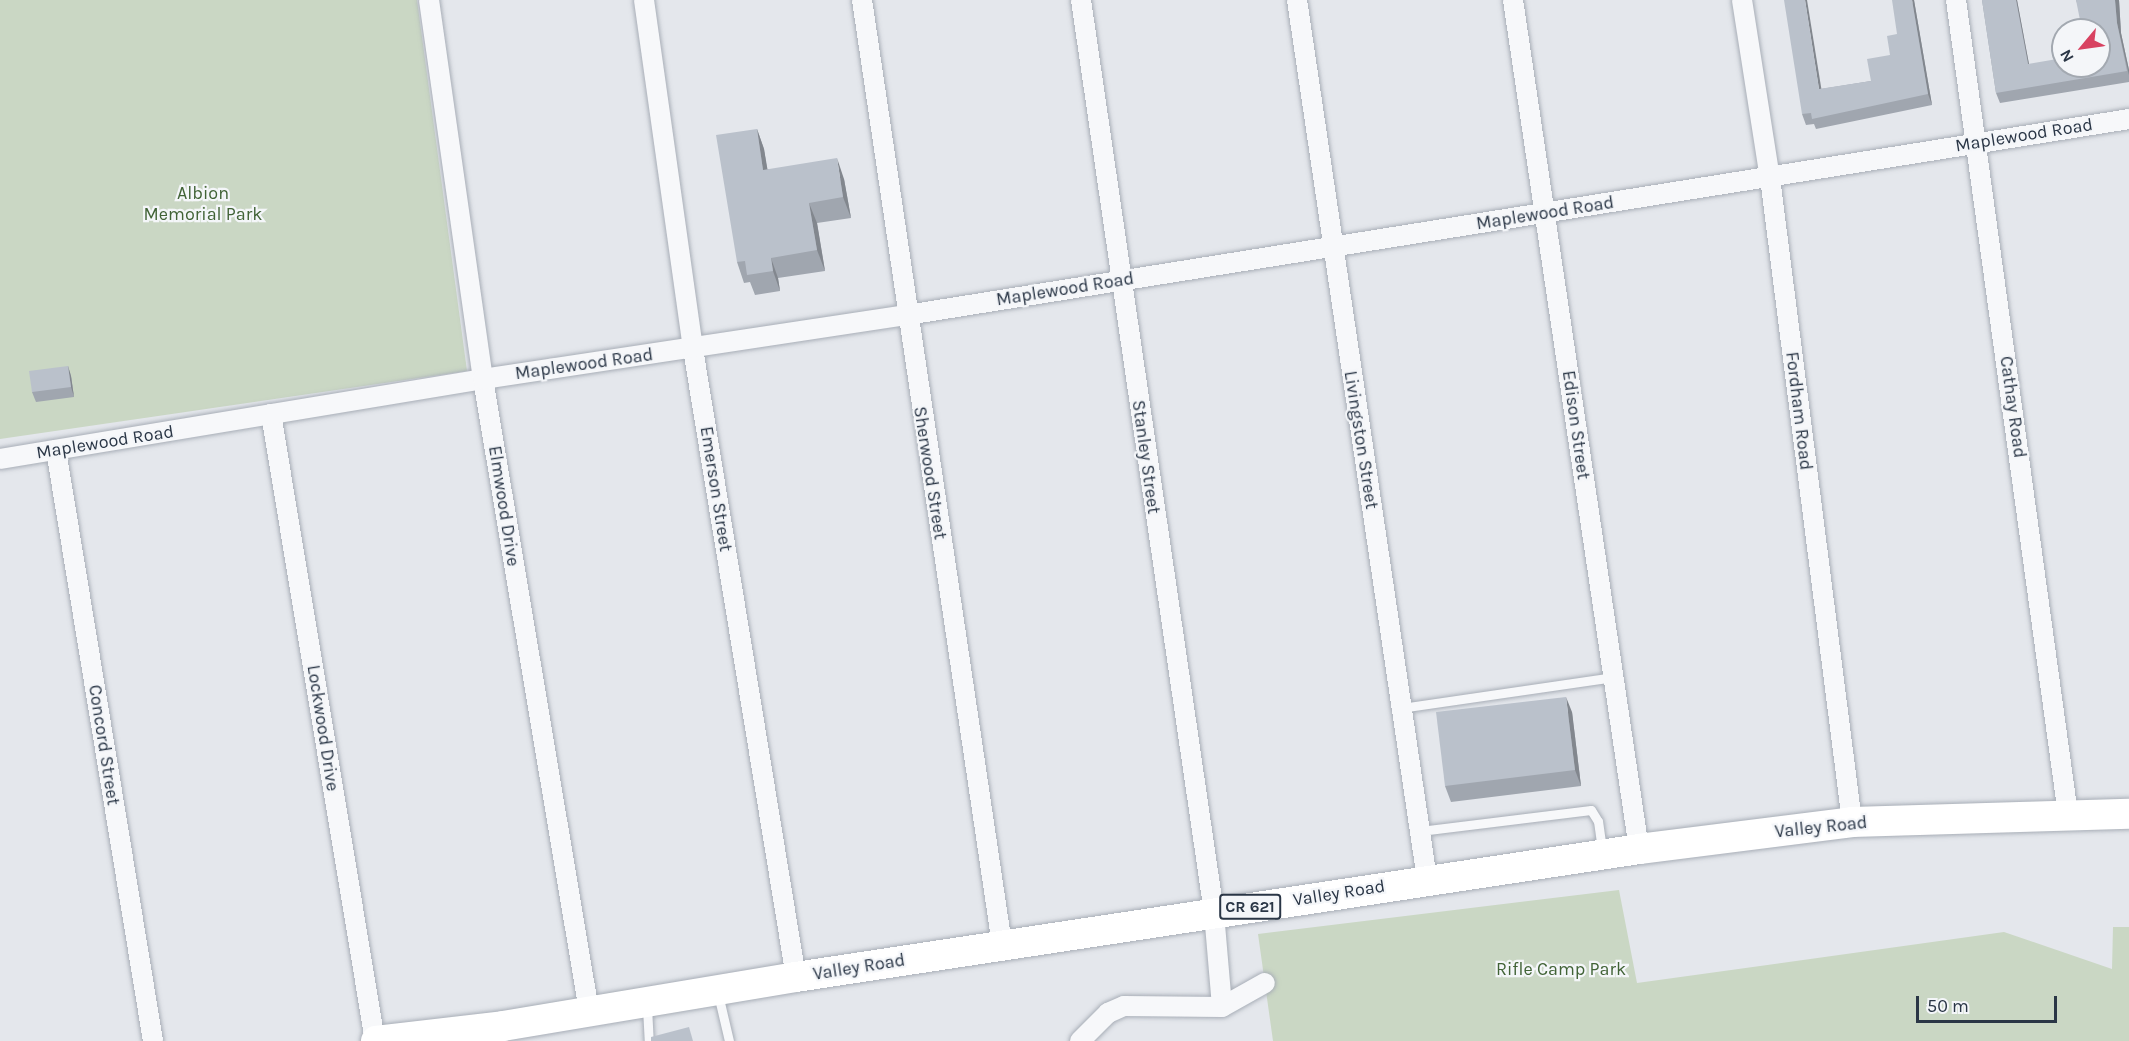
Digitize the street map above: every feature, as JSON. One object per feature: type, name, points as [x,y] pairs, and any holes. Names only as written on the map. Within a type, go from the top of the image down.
[{"type":"main road","name":"Valley Road","points":[[375,1041],[502,1034],[589,1011],[646,1001],[1427,879],[1640,849],[1852,822],[2129,814]]},
{"type":"street","name":"Elmwood Drive","points":[[429,0],[483,379],[589,1011]]},
{"type":"street","name":"Emerson Street","points":[[644,0],[693,349],[796,977]]},
{"type":"street","name":"Sherwood Street","points":[[862,0],[1002,945]]},
{"type":"street","name":"Stanley Street","points":[[1081,0],[1214,913],[1222,1007]]},
{"type":"street","name":"Livingston Street","points":[[1297,0],[1427,879]]},
{"type":"street","name":"Edison Street","points":[[1513,0],[1640,849]]},
{"type":"street","name":"Fordham Road","points":[[1742,0],[1770,178],[1852,822]]},
{"type":"street","name":"Cathay Road","points":[[1956,0],[1978,142],[2068,814]]},
{"type":"street","name":"Maplewood Road","points":[[0,459],[483,379],[693,349],[2129,119]]},
{"type":"street","name":"Lockwood Drive","points":[[271,414],[375,1041]]},
{"type":"street","name":"Concord Street","points":[[56,450],[153,1041]]},
{"type":"street","points":[[1080,1041],[1108,1013],[1124,1006],[1222,1007],[1265,983]]},
{"type":"lane","points":[[1401,708],[1613,677]]},
{"type":"lane","points":[[1420,831],[1591,810],[1598,821],[1603,855]]},
{"type":"lane","points":[[718,990],[729,1041]]},
{"type":"lane","points":[[646,1001],[649,1041]]},
{"type":"green space","name":"Albion Memorial Park","points":[[0,0],[417,0],[467,371],[0,439]]},
{"type":"green space","name":"Rifle Camp Park","points":[[1619,890],[1637,983],[2004,932],[2112,969],[2113,927],[2129,927],[2129,1041],[1273,1041],[1258,934]]},
{"type":"building","points":[[1784,0],[1805,0],[1819,89],[1871,81],[1867,59],[1890,55],[1887,36],[1897,34],[1892,0],[1912,0],[1928,94],[1812,119],[1811,113],[1802,114]]},
{"type":"building","points":[[1982,0],[2016,0],[2028,64],[2051,60],[2051,78],[2085,78],[1996,93]]},
{"type":"building","points":[[2076,0],[2115,0],[2117,23],[2127,71],[2111,74],[2111,18],[2080,18]]},
{"type":"building","points":[[757,129],[763,170],[837,158],[843,197],[809,203],[817,250],[771,258],[773,271],[747,275],[745,261],[737,262],[716,135]]},
{"type":"building","points":[[68,366],[71,387],[32,392],[29,371]]},
{"type":"building","points":[[1566,697],[1575,770],[1445,786],[1436,712]]},
{"type":"building","points":[[689,1027],[693,1041],[651,1041],[651,1037]]}]
